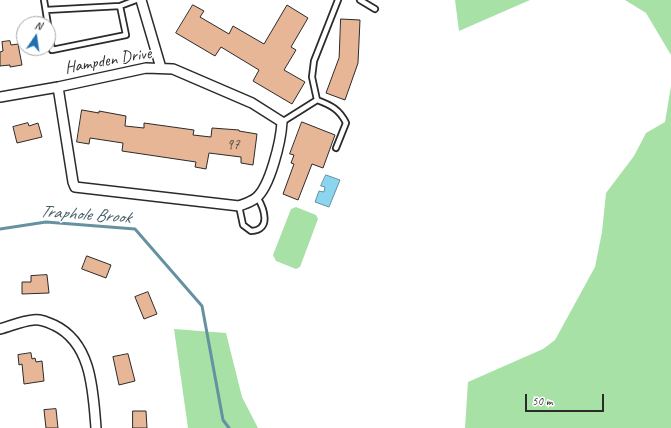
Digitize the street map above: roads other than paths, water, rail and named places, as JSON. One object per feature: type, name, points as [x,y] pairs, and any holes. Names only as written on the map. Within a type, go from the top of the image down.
[{"type":"street","points":[[141,0],[161,68]]},
{"type":"street","name":"Hampden Drive","points":[[0,97],[58,87],[146,68],[173,69],[252,103],[282,122]]},
{"type":"street","points":[[58,87],[71,175],[75,187],[239,206],[257,197],[262,192],[281,138],[282,122]]},
{"type":"street","points":[[0,328],[33,320],[45,321],[60,328],[72,338],[83,355],[92,384],[96,428]]},
{"type":"lane","points":[[44,0],[52,50],[126,35],[120,6]]},
{"type":"lane","points":[[46,10],[120,6],[136,0]]},
{"type":"lane","points":[[317,100],[312,77],[314,61],[338,0]]},
{"type":"lane","points":[[360,0],[375,9]]},
{"type":"lane","points":[[282,122],[317,100]]},
{"type":"lane","points":[[317,100],[330,105],[342,114],[346,123],[336,148]]},
{"type":"lane","points":[[239,206],[243,225],[251,231],[259,229],[265,222],[265,217],[257,197]]},
{"type":"water","points":[[326,175],[340,180],[329,207],[315,202],[319,191],[324,192],[325,187],[321,186]]},
{"type":"waterway","name":"Traphole Brook","points":[[0,229],[46,222],[135,229],[202,306],[223,420],[229,428]]}]
